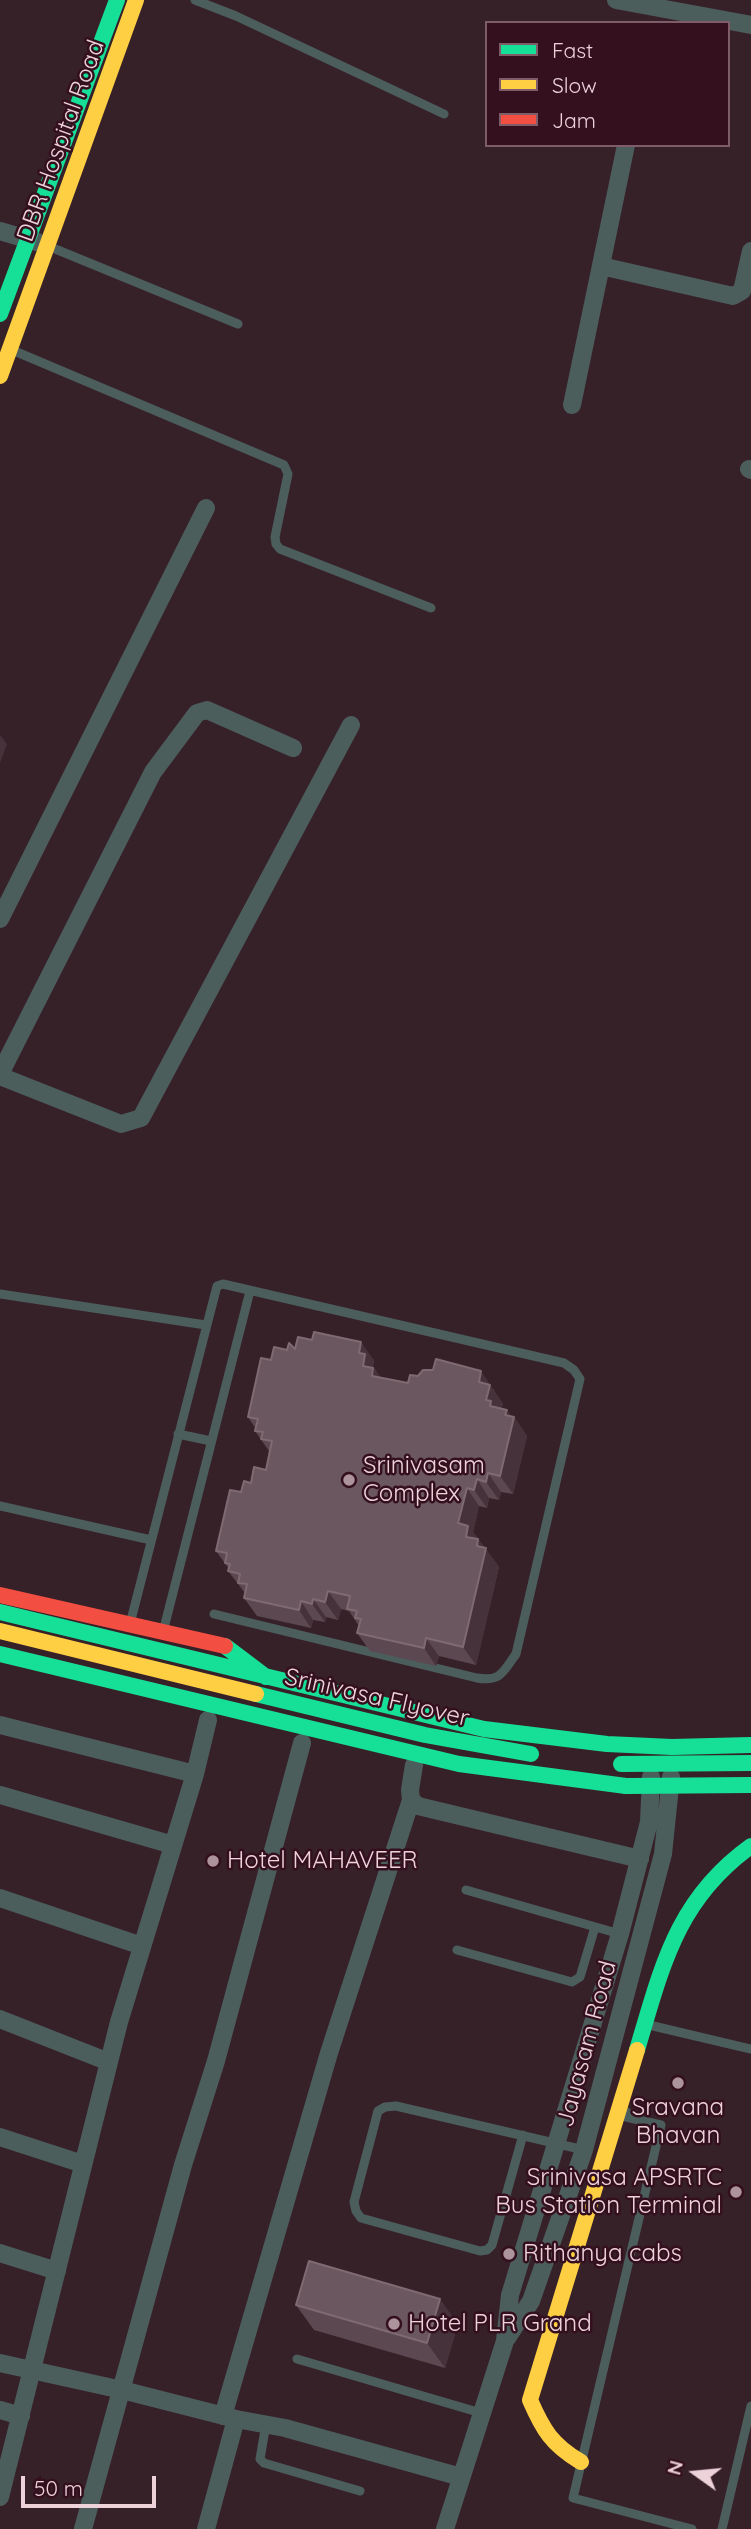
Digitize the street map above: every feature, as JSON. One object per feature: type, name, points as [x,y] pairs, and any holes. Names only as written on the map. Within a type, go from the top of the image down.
[{"type":"main road","name":"DBR Hospital Road","points":[[0,314],[117,0]]},
{"type":"main road","name":"DBR Hospital Road","points":[[0,376],[136,0]]},
{"type":"main road","points":[[0,1595],[225,1646],[266,1677]]},
{"type":"main road","points":[[0,1612],[484,1729],[607,1744],[672,1747],[751,1745]]},
{"type":"main road","name":"Srinivasa Flyover","points":[[0,1631],[425,1735],[549,1757]]},
{"type":"main road","name":"Srinivasa Flyover","points":[[0,1654],[459,1764],[626,1786],[751,1785]]},
{"type":"main road","points":[[0,1661],[401,1762],[552,1790],[652,1797],[751,1799]]},
{"type":"main road","points":[[202,1719],[309,1745]]},
{"type":"main road","points":[[609,1763],[751,1763]]},
{"type":"main road","points":[[581,2462],[559,2450],[545,2434],[530,2400],[662,1967],[688,1909],[713,1874],[751,1846]]},
{"type":"street","points":[[616,0],[653,15],[712,21]]},
{"type":"street","points":[[730,23],[751,25]]},
{"type":"street","points":[[572,405],[626,147]]},
{"type":"street","points":[[0,231],[48,246]]},
{"type":"street","points":[[601,266],[733,296],[742,291],[751,251]]},
{"type":"street","points":[[0,919],[206,508]]},
{"type":"street","points":[[293,748],[207,710],[197,713],[153,772],[0,1075],[121,1125],[141,1118],[351,724]]},
{"type":"street","points":[[0,2497],[109,2062],[194,1774],[202,1719]]},
{"type":"street","points":[[0,1725],[194,1774]]},
{"type":"street","points":[[83,2529],[183,2165],[309,1745]]},
{"type":"street","name":"Jayasam Road","points":[[445,2529],[505,2341],[510,2295],[621,1934],[652,1797],[650,1746]]},
{"type":"street","name":"Jayasam Road","points":[[505,2341],[531,2301],[584,2150],[663,1854],[671,1797],[672,1747]]},
{"type":"street","points":[[206,2529],[230,2418],[329,2053],[411,1800],[401,1762]]},
{"type":"street","points":[[0,1795],[173,1845]]},
{"type":"street","points":[[411,1800],[418,1806],[640,1859]]},
{"type":"street","points":[[0,1898],[142,1946]]},
{"type":"street","points":[[0,2019],[109,2062]]},
{"type":"street","points":[[0,2137],[83,2164]]},
{"type":"street","points":[[0,2253],[57,2271]]},
{"type":"street","points":[[0,2363],[122,2390],[230,2418],[266,2424],[461,2477]]},
{"type":"street","points":[[0,2410],[21,2416]]},
{"type":"lane","points":[[195,0],[236,16],[444,114]]},
{"type":"lane","points":[[48,246],[238,324]]},
{"type":"lane","points":[[10,349],[284,465],[288,474],[275,537],[280,549],[431,608]]},
{"type":"lane","points":[[125,1643],[217,1286],[223,1284],[564,1363],[574,1370],[580,1379],[516,1654],[500,1676],[488,1680],[477,1678],[214,1614]]},
{"type":"lane","points":[[158,1651],[250,1291]]},
{"type":"lane","points":[[0,1294],[206,1325]]},
{"type":"lane","points":[[178,1434],[212,1441]]},
{"type":"lane","points":[[0,1506],[152,1540]]},
{"type":"lane","points":[[466,1890],[621,1934]]},
{"type":"lane","points":[[457,1950],[572,1982],[580,1978],[595,1927]]},
{"type":"lane","points":[[692,2529],[573,2498],[661,2125],[626,2117],[648,2025],[751,2049]]},
{"type":"lane","points":[[523,2135],[492,2245],[487,2250],[480,2251],[361,2218],[356,2211],[354,2202],[378,2111],[386,2107],[396,2106],[557,2142],[584,2150]]},
{"type":"lane","points":[[297,2359],[481,2413]]},
{"type":"lane","points":[[722,2529],[751,2406]]},
{"type":"lane","points":[[266,2424],[260,2454],[264,2463],[360,2491]]},
{"type":"building","points":[[314,1332],[361,1342],[359,1353],[365,1354],[363,1366],[373,1368],[372,1376],[408,1383],[410,1375],[418,1376],[423,1370],[433,1370],[436,1359],[481,1371],[479,1382],[490,1385],[486,1400],[491,1401],[490,1406],[507,1410],[505,1415],[514,1417],[500,1476],[488,1473],[486,1482],[477,1479],[474,1490],[467,1488],[458,1523],[468,1526],[466,1537],[478,1539],[477,1546],[486,1548],[463,1647],[426,1638],[424,1648],[357,1633],[361,1619],[355,1618],[357,1611],[347,1609],[350,1596],[328,1591],[325,1602],[313,1599],[312,1604],[301,1601],[299,1610],[244,1598],[247,1584],[238,1583],[240,1574],[228,1571],[230,1564],[225,1563],[227,1553],[216,1551],[230,1490],[241,1492],[244,1481],[251,1483],[254,1467],[266,1470],[272,1441],[261,1439],[263,1432],[255,1431],[258,1419],[248,1417],[261,1358],[271,1360],[274,1347],[287,1350],[289,1343],[295,1349],[298,1337],[312,1340]]},
{"type":"building","points":[[309,2261],[440,2299],[427,2343],[296,2305]]},
{"type":"traffic: fast","points":[[0,314],[117,0]]},
{"type":"traffic: fast","points":[[0,1612],[484,1729],[607,1744],[672,1747],[751,1745]]},
{"type":"traffic: fast","points":[[225,1646],[266,1677]]},
{"type":"traffic: fast","points":[[0,1654],[459,1764],[626,1786]]},
{"type":"traffic: fast","points":[[256,1694],[425,1735],[531,1754]]},
{"type":"traffic: fast","points":[[621,1764],[751,1763]]},
{"type":"traffic: fast","points":[[626,1786],[751,1785]]},
{"type":"traffic: fast","points":[[637,2050],[664,1963],[675,1937],[705,1889],[751,1846]]},
{"type":"traffic: slow","points":[[0,376],[136,0]]},
{"type":"traffic: slow","points":[[0,1631],[256,1694]]},
{"type":"traffic: slow","points":[[581,2462],[549,2436],[530,2400],[637,2050]]},
{"type":"traffic: jam","points":[[0,1595],[225,1646]]},
{"type":"place","name":"Srinivasam Complex","points":[[349,1480]]},
{"type":"place","name":"Hotel MAHAVEER","points":[[213,1861]]},
{"type":"place","name":"Sravana Bhavan","points":[[678,2083]]},
{"type":"place","name":"Srinivasa APSRTC Bus Station Terminal","points":[[736,2192]]},
{"type":"place","name":"Rithanya cabs","points":[[509,2254]]},
{"type":"place","name":"Hotel PLR Grand","points":[[394,2324]]}]
